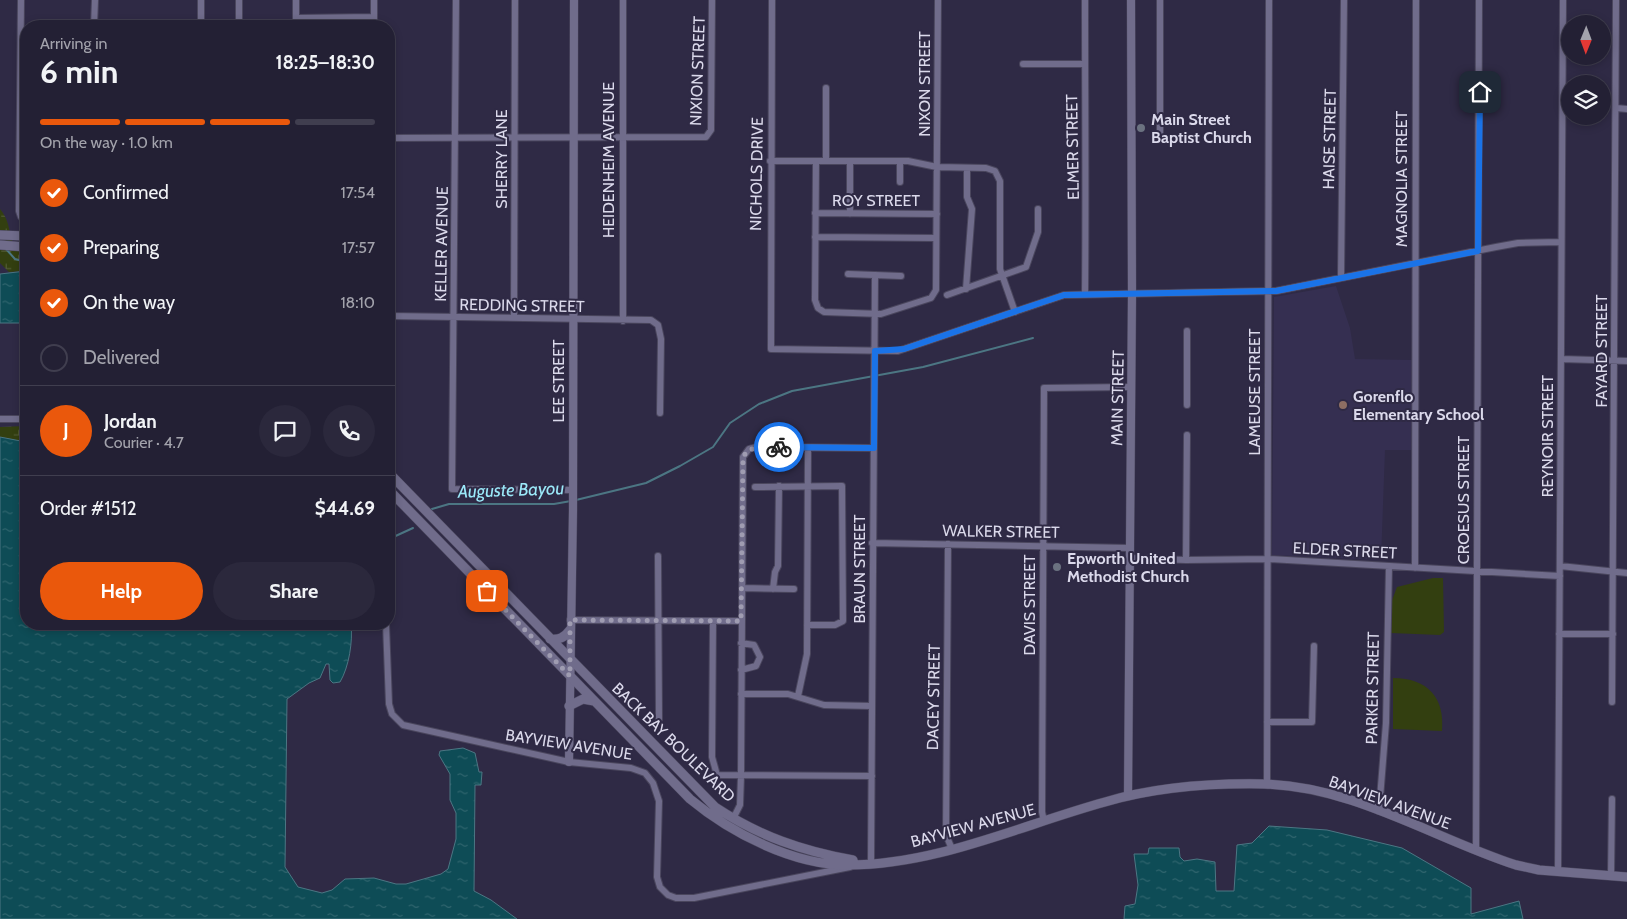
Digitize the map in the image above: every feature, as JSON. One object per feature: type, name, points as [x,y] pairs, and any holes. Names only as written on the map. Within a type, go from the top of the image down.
[{"type":"main road","points":[[0,235],[20,236]]},
{"type":"main road","points":[[0,245],[20,247]]},
{"type":"main road","name":"BACK BAY BOULEVARD","points":[[395,480],[698,791],[733,819],[764,836],[787,845],[871,863]]},
{"type":"main road","name":"BACK BAY BOULEVARD","points":[[395,496],[690,799],[727,827],[747,838],[787,854],[846,865],[871,863]]},
{"type":"main road","points":[[550,639],[558,640],[565,637],[570,630]]},
{"type":"main road","points":[[569,706],[583,699],[594,701]]},
{"type":"main road","name":"BAYVIEW AVENUE","points":[[871,863],[913,858],[952,849],[1128,796],[1163,790],[1267,784],[1318,792],[1379,811],[1516,865],[1558,872],[1627,877]]},
{"type":"street","points":[[21,0],[21,20]]},
{"type":"street","points":[[94,20],[95,0]]},
{"type":"street","points":[[201,0],[201,20]]},
{"type":"street","points":[[239,0],[239,20]]},
{"type":"street","points":[[296,0],[296,18],[374,17],[374,0]]},
{"type":"street","name":"KELLER AVENUE","points":[[456,0],[452,489],[573,492]]},
{"type":"street","name":"SHERRY LANE","points":[[514,318],[515,0]]},
{"type":"street","name":"LEE STREET","points":[[568,762],[573,510],[574,0]]},
{"type":"street","name":"HEIDENHEIM AVENUE","points":[[623,0],[623,320]]},
{"type":"street","name":"NIXION STREET","points":[[622,137],[700,138],[709,134],[711,130],[712,0]]},
{"type":"street","name":"NICHOLS DRIVE","points":[[772,0],[770,349],[875,351]]},
{"type":"street","name":"NIXON STREET","points":[[875,314],[901,309],[928,300],[934,296],[936,290],[938,0]]},
{"type":"street","name":"ELMER STREET","points":[[1085,293],[1087,211],[1084,157],[1086,0]]},
{"type":"street","name":"MAIN STREET","points":[[1128,796],[1132,294],[1131,0]]},
{"type":"street","points":[[1160,0],[1160,133]]},
{"type":"street","name":"LAMEUSE STREET","points":[[1267,784],[1269,0]]},
{"type":"street","name":"HAISE STREET","points":[[1341,278],[1344,0]]},
{"type":"street","name":"MAGNOLIA STREET","points":[[1415,568],[1416,0]]},
{"type":"street","name":"CROESUS STREET","points":[[1476,850],[1479,0]]},
{"type":"street","name":"REYNOIR STREET","points":[[1558,872],[1563,0]]},
{"type":"street","name":"FAYARD STREET","points":[[1612,702],[1616,0]]},
{"type":"street","points":[[1023,64],[1085,64]]},
{"type":"street","points":[[826,88],[826,160]]},
{"type":"street","points":[[20,106],[20,212]]},
{"type":"street","points":[[1616,108],[1627,109]]},
{"type":"street","points":[[395,138],[622,137]]},
{"type":"street","points":[[770,160],[900,161],[937,167],[986,168],[995,171],[1000,181],[1000,264],[1015,312]]},
{"type":"street","points":[[816,161],[815,300],[818,308],[824,312],[875,314]]},
{"type":"street","points":[[850,161],[850,214]]},
{"type":"street","points":[[900,161],[900,182]]},
{"type":"street","points":[[966,168],[967,197],[972,214],[966,288]]},
{"type":"street","points":[[947,295],[1023,269],[1028,264],[1038,232],[1038,209]]},
{"type":"street","name":"ROY STREET","points":[[815,213],[936,214]]},
{"type":"street","points":[[815,237],[936,238]]},
{"type":"street","points":[[875,351],[904,349],[1064,295],[1085,293],[1132,294],[1268,291],[1518,243],[1562,242]]},
{"type":"street","points":[[848,274],[901,276]]},
{"type":"street","name":"BRAUN STREET","points":[[871,863],[875,275]]},
{"type":"street","name":"REDDING STREET","points":[[395,316],[572,318],[655,322],[659,329],[660,339],[660,413]]},
{"type":"street","points":[[1187,404],[1188,331]]},
{"type":"street","points":[[1561,359],[1627,361]]},
{"type":"street","name":"DAVIS STREET","points":[[1044,821],[1042,812],[1044,388],[1130,387]]},
{"type":"street","points":[[0,420],[20,419]]},
{"type":"street","points":[[1186,560],[1187,435]]},
{"type":"street","points":[[733,819],[740,805],[741,776],[743,457],[749,449],[756,447],[874,448]]},
{"type":"street","points":[[798,696],[807,664],[808,448]]},
{"type":"street","points":[[773,588],[775,572],[778,566],[780,486]]},
{"type":"street","points":[[755,487],[842,486],[843,622],[835,625],[807,625]]},
{"type":"street","name":"WALKER STREET","points":[[872,542],[1130,548]]},
{"type":"street","name":"DACEY STREET","points":[[948,544],[946,835],[952,849]]},
{"type":"street","points":[[658,556],[659,719]]},
{"type":"street","name":"ELDER STREET","points":[[1130,558],[1268,560],[1560,576]]},
{"type":"street","name":"PARKER STREET","points":[[1379,811],[1386,723],[1389,566]]},
{"type":"street","points":[[1560,566],[1627,573]]},
{"type":"street","points":[[742,588],[794,588]]},
{"type":"street","points":[[570,620],[741,621]]},
{"type":"street","points":[[713,621],[712,763],[717,775],[872,776]]},
{"type":"street","name":"BAYVIEW AVENUE","points":[[386,630],[389,704],[395,719],[402,725],[568,762],[631,768],[645,774],[653,784],[659,801],[657,877],[660,887],[668,895],[676,898],[704,896],[871,863]]},
{"type":"street","points":[[1559,634],[1613,634]]},
{"type":"street","points":[[741,643],[754,645],[760,657],[756,666],[741,670]]},
{"type":"street","points":[[1267,722],[1312,722],[1314,646]]},
{"type":"street","points":[[741,694],[798,696],[824,705],[872,706]]},
{"type":"street","points":[[1611,876],[1612,799]]},
{"type":"shaded area","name":"Gorenflo Elementary School","points":[[1336,286],[1350,328],[1355,359],[1413,360],[1412,450],[1385,450],[1381,560],[1272,555],[1274,297]]},
{"type":"green space","points":[[0,209],[5,216],[12,240],[20,252],[20,271],[9,272],[0,263]]},
{"type":"green space","points":[[20,426],[20,441],[0,437],[0,427]]},
{"type":"green space","points":[[1433,578],[1443,578],[1444,632],[1440,635],[1391,633],[1391,603],[1397,587]]},
{"type":"green space","points":[[1393,678],[1416,682],[1432,692],[1441,709],[1442,731],[1393,729]]},
{"type":"water","points":[[20,272],[20,323],[0,323],[0,274]]},
{"type":"water","points":[[0,437],[20,441],[20,630],[351,630],[350,654],[340,682],[333,683],[330,680],[329,664],[326,664],[320,678],[309,683],[287,699],[285,867],[298,887],[322,893],[332,890],[345,879],[374,878],[396,884],[406,884],[441,874],[448,869],[456,839],[456,813],[450,800],[450,774],[439,755],[440,751],[463,748],[475,753],[479,772],[482,772],[481,785],[475,785],[474,891],[491,900],[517,919],[0,919]]},
{"type":"water","points":[[1269,826],[1327,830],[1402,848],[1471,888],[1471,914],[1519,901],[1523,919],[1124,919],[1125,906],[1135,904],[1138,885],[1134,854],[1148,854],[1149,848],[1179,848],[1180,857],[1184,861],[1197,859],[1215,862],[1216,891],[1234,891],[1237,845],[1252,843]]},
{"type":"waterway","points":[[6,249],[15,259],[20,260]]},
{"type":"waterway","name":"Auguste Bayou","points":[[576,500],[646,483],[680,466],[713,447],[730,423],[759,404],[792,391],[923,367],[1033,338]]},
{"type":"waterway","name":"Auguste Bayou","points":[[432,509],[449,504],[554,504],[571,501]]},
{"type":"waterway","name":"Auguste Bayou","points":[[395,536],[413,528]]},
{"type":"way so far","points":[[487,591],[570,676],[570,620],[741,621],[743,457],[749,449],[756,447],[779,447]]},
{"type":"place","name":"Main Street Baptist Church","points":[[1141,128]]},
{"type":"place","name":"Gorenflo Elementary School","points":[[1343,405]]},
{"type":"place","name":"Epworth United Methodist Church","points":[[1057,567]]},
{"type":"route","points":[[779,447],[874,448],[875,351],[898,351],[1064,295],[1085,293],[1276,291],[1478,251],[1480,92]]}]
